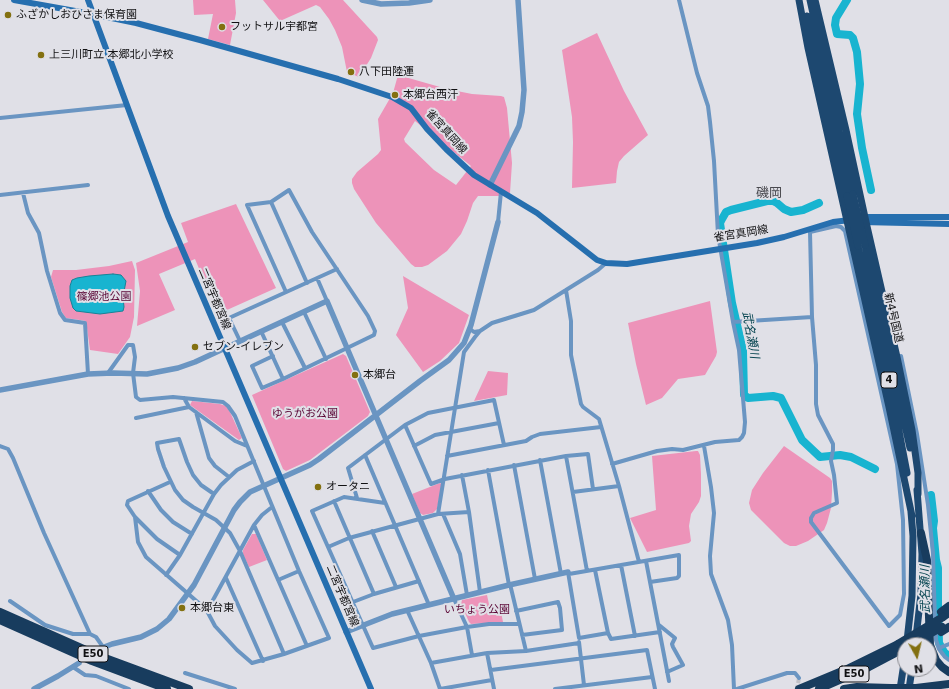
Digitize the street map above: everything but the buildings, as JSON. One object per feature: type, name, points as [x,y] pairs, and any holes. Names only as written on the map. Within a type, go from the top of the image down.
[{"type":"highway","points":[[799,0],[888,400],[912,516]]},
{"type":"highway","name":"新4号国道","points":[[803,0],[905,423],[918,494],[921,533],[921,594],[917,637]]},
{"type":"highway","name":"新4号国道","points":[[810,0],[850,195]]},
{"type":"highway","points":[[815,0],[897,357],[912,430],[918,473],[918,494]]},
{"type":"highway","name":"新4号国道","points":[[862,245],[907,468],[912,516],[913,561],[912,596],[908,637]]},
{"type":"highway","points":[[921,533],[927,560],[930,645],[936,660],[942,668],[949,672]]},
{"type":"highway","points":[[926,637],[945,621],[949,606]]},
{"type":"highway","name":"E50","points":[[0,612],[97,655],[189,689]]},
{"type":"highway","name":"E50","points":[[0,620],[92,661],[167,689]]},
{"type":"highway","points":[[914,637],[945,621]]},
{"type":"highway","points":[[922,637],[945,621]]},
{"type":"highway","name":"E50","points":[[799,689],[847,669],[866,657],[897,645]]},
{"type":"highway","name":"E50","points":[[819,689],[893,656],[897,649]]},
{"type":"highway","points":[[893,656],[897,655]]},
{"type":"highway","points":[[900,689],[902,677]]},
{"type":"highway","points":[[912,677],[912,688]]},
{"type":"highway","points":[[844,689],[857,687],[912,688],[949,684]]},
{"type":"highway","points":[[944,689],[949,688]]},
{"type":"main road","name":"雀宮真岡線","points":[[14,0],[136,23],[338,79],[392,97],[411,108],[427,129],[474,175],[537,213],[597,260],[606,263],[627,264],[776,239],[810,231],[833,222],[847,220],[949,217]]},
{"type":"main road","name":"二宮宇都宮線","points":[[88,0],[168,216],[371,689]]},
{"type":"main road","name":"雀宮真岡線","points":[[865,219],[949,224]]},
{"type":"street","points":[[362,0],[381,4],[409,3],[430,0]]},
{"type":"street","points":[[490,185],[518,126],[522,112],[524,90],[518,0]]},
{"type":"street","points":[[612,464],[658,451],[672,449],[683,450],[704,446],[715,442],[739,440],[744,433],[746,422],[739,350],[720,248],[708,106],[697,73],[679,0]]},
{"type":"street","points":[[0,118],[127,105]]},
{"type":"street","points":[[0,194],[23,193],[88,185]]},
{"type":"street","points":[[273,356],[252,366],[262,388],[374,335],[375,331],[368,316],[312,232],[290,190],[272,202],[247,205],[286,292]]},
{"type":"street","points":[[10,602],[45,624],[73,634],[90,634],[96,637],[101,648],[141,637],[157,629],[168,619],[189,593],[240,502],[250,492],[310,465],[319,459],[449,360],[464,343],[470,329],[498,222],[501,192]]},
{"type":"street","points":[[23,193],[28,213],[39,233],[47,271],[60,313],[65,320],[84,323],[88,374]]},
{"type":"street","points":[[272,202],[307,282]]},
{"type":"street","points":[[836,226],[841,227],[845,232],[897,464],[903,520],[904,594],[900,615],[890,626],[811,522],[811,518],[814,513],[837,503],[831,461],[834,450],[833,444],[818,415],[816,404],[816,366],[812,317],[810,231],[836,226]]},
{"type":"street","points":[[467,595],[460,554],[440,514],[447,456],[464,352],[480,331],[492,323],[534,310],[598,270],[606,263]]},
{"type":"street","points":[[240,341],[229,318],[337,269]]},
{"type":"street","points":[[317,278],[348,348],[419,519],[467,627],[472,655]]},
{"type":"street","points":[[566,290],[571,321],[571,355],[580,404],[599,419],[619,486],[639,562]]},
{"type":"street","points":[[0,390],[88,374],[147,374],[178,368],[327,301]]},
{"type":"street","points":[[304,312],[326,359]]},
{"type":"street","points":[[733,322],[812,317]]},
{"type":"street","points":[[282,322],[305,368]]},
{"type":"street","points":[[470,329],[474,332],[480,331]]},
{"type":"street","points":[[261,331],[283,378]]},
{"type":"street","points":[[108,373],[128,344],[132,345],[135,357],[134,374],[136,397],[140,400],[173,397],[223,402],[228,406],[235,416],[299,571],[329,638],[252,664],[215,626],[207,611],[189,593],[146,557],[138,542],[135,518]]},
{"type":"street","points":[[901,356],[917,434],[927,499],[933,552],[936,640],[939,648],[949,660]]},
{"type":"street","points":[[184,398],[189,407],[235,441],[247,446]]},
{"type":"street","points":[[357,498],[348,468],[406,425],[428,413],[494,400],[504,445]]},
{"type":"street","points":[[136,418],[189,407]]},
{"type":"street","points":[[196,412],[209,458],[215,466],[229,477]]},
{"type":"street","points":[[414,446],[435,435],[499,423]]},
{"type":"street","points":[[406,425],[431,484],[462,475],[540,460],[588,454],[593,489]]},
{"type":"street","points":[[447,456],[526,441],[540,434],[601,427]]},
{"type":"street","points":[[214,494],[200,485],[193,475],[179,439],[157,443],[170,482],[183,500],[192,507],[216,520],[230,533],[240,551],[284,654]]},
{"type":"street","points":[[0,446],[8,449],[13,458],[44,533],[90,634]]},
{"type":"street","points":[[704,446],[714,514],[710,556],[712,574],[728,620],[736,689],[787,673],[795,673],[799,678]]},
{"type":"street","points":[[366,455],[394,525],[430,605]]},
{"type":"street","points":[[566,456],[587,571]]},
{"type":"street","points":[[540,460],[561,574]]},
{"type":"street","points":[[166,575],[180,555],[214,494],[237,470],[254,461]]},
{"type":"street","points":[[514,465],[535,579]]},
{"type":"street","points":[[488,470],[510,585],[526,651]]},
{"type":"street","points":[[462,475],[469,512],[480,592]]},
{"type":"street","points":[[170,482],[128,501],[127,505],[135,518],[158,539],[180,555]]},
{"type":"street","points":[[573,492],[619,486]]},
{"type":"street","points":[[148,491],[161,510],[169,518],[192,534]]},
{"type":"street","points":[[385,503],[344,497],[312,510],[373,648],[419,636],[467,627],[489,624],[519,624]]},
{"type":"street","points":[[334,501],[374,594]]},
{"type":"street","points":[[207,611],[254,525],[262,515],[272,507]]},
{"type":"street","points":[[328,547],[349,538],[394,525],[440,514],[469,512]]},
{"type":"street","points":[[254,525],[307,646]]},
{"type":"street","points":[[372,531],[396,587]]},
{"type":"street","points":[[346,632],[386,616],[407,610],[535,579],[679,555],[679,576],[677,578],[650,582]]},
{"type":"street","points":[[646,561],[669,681]]},
{"type":"street","points":[[904,561],[913,561]]},
{"type":"street","points":[[621,565],[635,636]]},
{"type":"street","points":[[595,570],[608,633],[611,639],[660,632]]},
{"type":"street","points":[[278,580],[299,571]]},
{"type":"street","points":[[569,573],[579,638],[584,685]]},
{"type":"street","points":[[226,578],[263,661]]},
{"type":"street","points":[[353,602],[396,587],[419,582]]},
{"type":"street","points":[[516,611],[558,602],[560,608],[562,630],[522,635]]},
{"type":"street","points":[[407,610],[431,663],[440,689],[466,687],[492,680]]},
{"type":"street","points":[[658,624],[675,638],[672,644],[683,665],[667,672]]},
{"type":"street","points":[[579,638],[608,633]]},
{"type":"street","points":[[431,663],[487,653],[526,651],[579,644]]},
{"type":"street","points":[[939,648],[949,644]]},
{"type":"street","points":[[491,670],[647,650],[655,689]]},
{"type":"street","points":[[487,653],[494,689]]},
{"type":"street","points":[[34,689],[79,663]]},
{"type":"street","points":[[73,667],[85,675],[96,676],[129,689]]},
{"type":"street","points":[[185,673],[235,689]]},
{"type":"street","points":[[555,689],[652,677]]},
{"type":"green space","name":"フットサル宇都宮","points":[[193,0],[235,0],[236,13],[230,45],[208,39],[213,14],[194,15]]},
{"type":"green space","points":[[263,0],[343,0],[377,37],[378,40],[371,58],[359,77],[347,72],[342,47],[335,30],[320,7],[316,5],[280,21]]},
{"type":"green space","points":[[597,33],[624,91],[648,135],[619,162],[616,183],[572,188],[572,117],[562,50]]},
{"type":"green space","points":[[398,75],[447,89],[472,94],[501,96],[504,97],[507,108],[512,163],[510,193],[508,196],[478,196],[473,203],[461,234],[447,251],[428,265],[422,267],[415,267],[411,264],[376,223],[354,189],[352,183],[352,179],[357,172],[381,150],[378,119],[393,93]],"holes":[[[415,121],[471,166],[456,185],[434,170],[405,142],[404,139]]]},
{"type":"green space","points":[[236,204],[276,288],[218,314],[195,259],[159,274],[175,310],[137,326],[140,291],[136,263],[188,242],[181,223]]},
{"type":"green space","name":"篠郷池公園","points":[[132,261],[135,270],[134,317],[130,337],[118,354],[90,350],[86,321],[66,318],[62,312],[51,277],[53,270],[76,270],[109,266]]},
{"type":"green space","points":[[403,276],[469,315],[459,343],[440,361],[423,372],[396,335],[408,308]]},
{"type":"green space","points":[[710,301],[717,352],[705,375],[678,379],[662,398],[646,405],[628,323]]},
{"type":"green space","name":"ゆうがお公園","points":[[343,354],[346,356],[370,412],[368,416],[310,460],[286,471],[283,469],[252,395]]},
{"type":"green space","points":[[488,371],[508,373],[507,395],[474,401]]},
{"type":"green space","points":[[192,401],[226,406],[242,438],[239,440],[190,405]]},
{"type":"green space","points":[[784,446],[830,478],[832,481],[831,508],[824,530],[808,541],[796,546],[790,546],[784,543],[751,510],[749,503],[752,490]]},
{"type":"green space","points":[[698,451],[700,455],[701,496],[691,514],[689,526],[691,541],[689,543],[647,552],[630,518],[656,510],[652,456]]},
{"type":"green space","points":[[440,483],[442,484],[437,509],[433,513],[423,515],[420,513],[412,494]]},
{"type":"green space","points":[[252,534],[256,534],[267,560],[249,567],[243,554],[243,550]]},
{"type":"green space","name":"いちょう公園","points":[[487,595],[490,609],[500,607],[503,622],[471,624],[461,604],[462,600]]},
{"type":"water","points":[[113,274],[121,275],[126,281],[123,297],[123,311],[100,314],[76,311],[73,308],[70,298],[70,286],[72,280],[89,276]]},
{"type":"waterway","name":"武名瀬川","points":[[847,0],[836,18],[835,25],[837,34],[850,35],[853,38],[857,52],[860,84],[857,114],[862,148],[871,190]]},
{"type":"waterway","name":"武名瀬川","points":[[819,203],[803,210],[791,212],[773,201],[767,201],[726,212],[720,223],[732,303],[743,351],[744,395],[748,398],[773,396],[781,398],[802,440],[820,457],[840,455],[851,457],[875,469]]},
{"type":"waterway","name":"武名瀬川","points":[[931,495],[936,560],[938,568],[939,643],[944,652],[949,656]]},
{"type":"tunnel","points":[[797,689],[799,678]]},
{"type":"place","name":"ふざかしおひさま保育園","points":[[8,15]]},
{"type":"place","name":"フットサル宇都宮","points":[[222,27]]},
{"type":"place","name":"上三川町立 本郷北小学校","points":[[41,55]]},
{"type":"place","name":"八下田陸運","points":[[351,72]]},
{"type":"place","name":"本郷台西汗","points":[[395,95]]},
{"type":"place","name":"セブン-イレブン","points":[[195,347]]},
{"type":"place","name":"本郷台","points":[[355,375]]},
{"type":"place","name":"オータニ","points":[[318,487]]},
{"type":"place","name":"本郷台東","points":[[182,608]]},
{"type":"district","name":"磯岡","points":[[769,194]]}]
